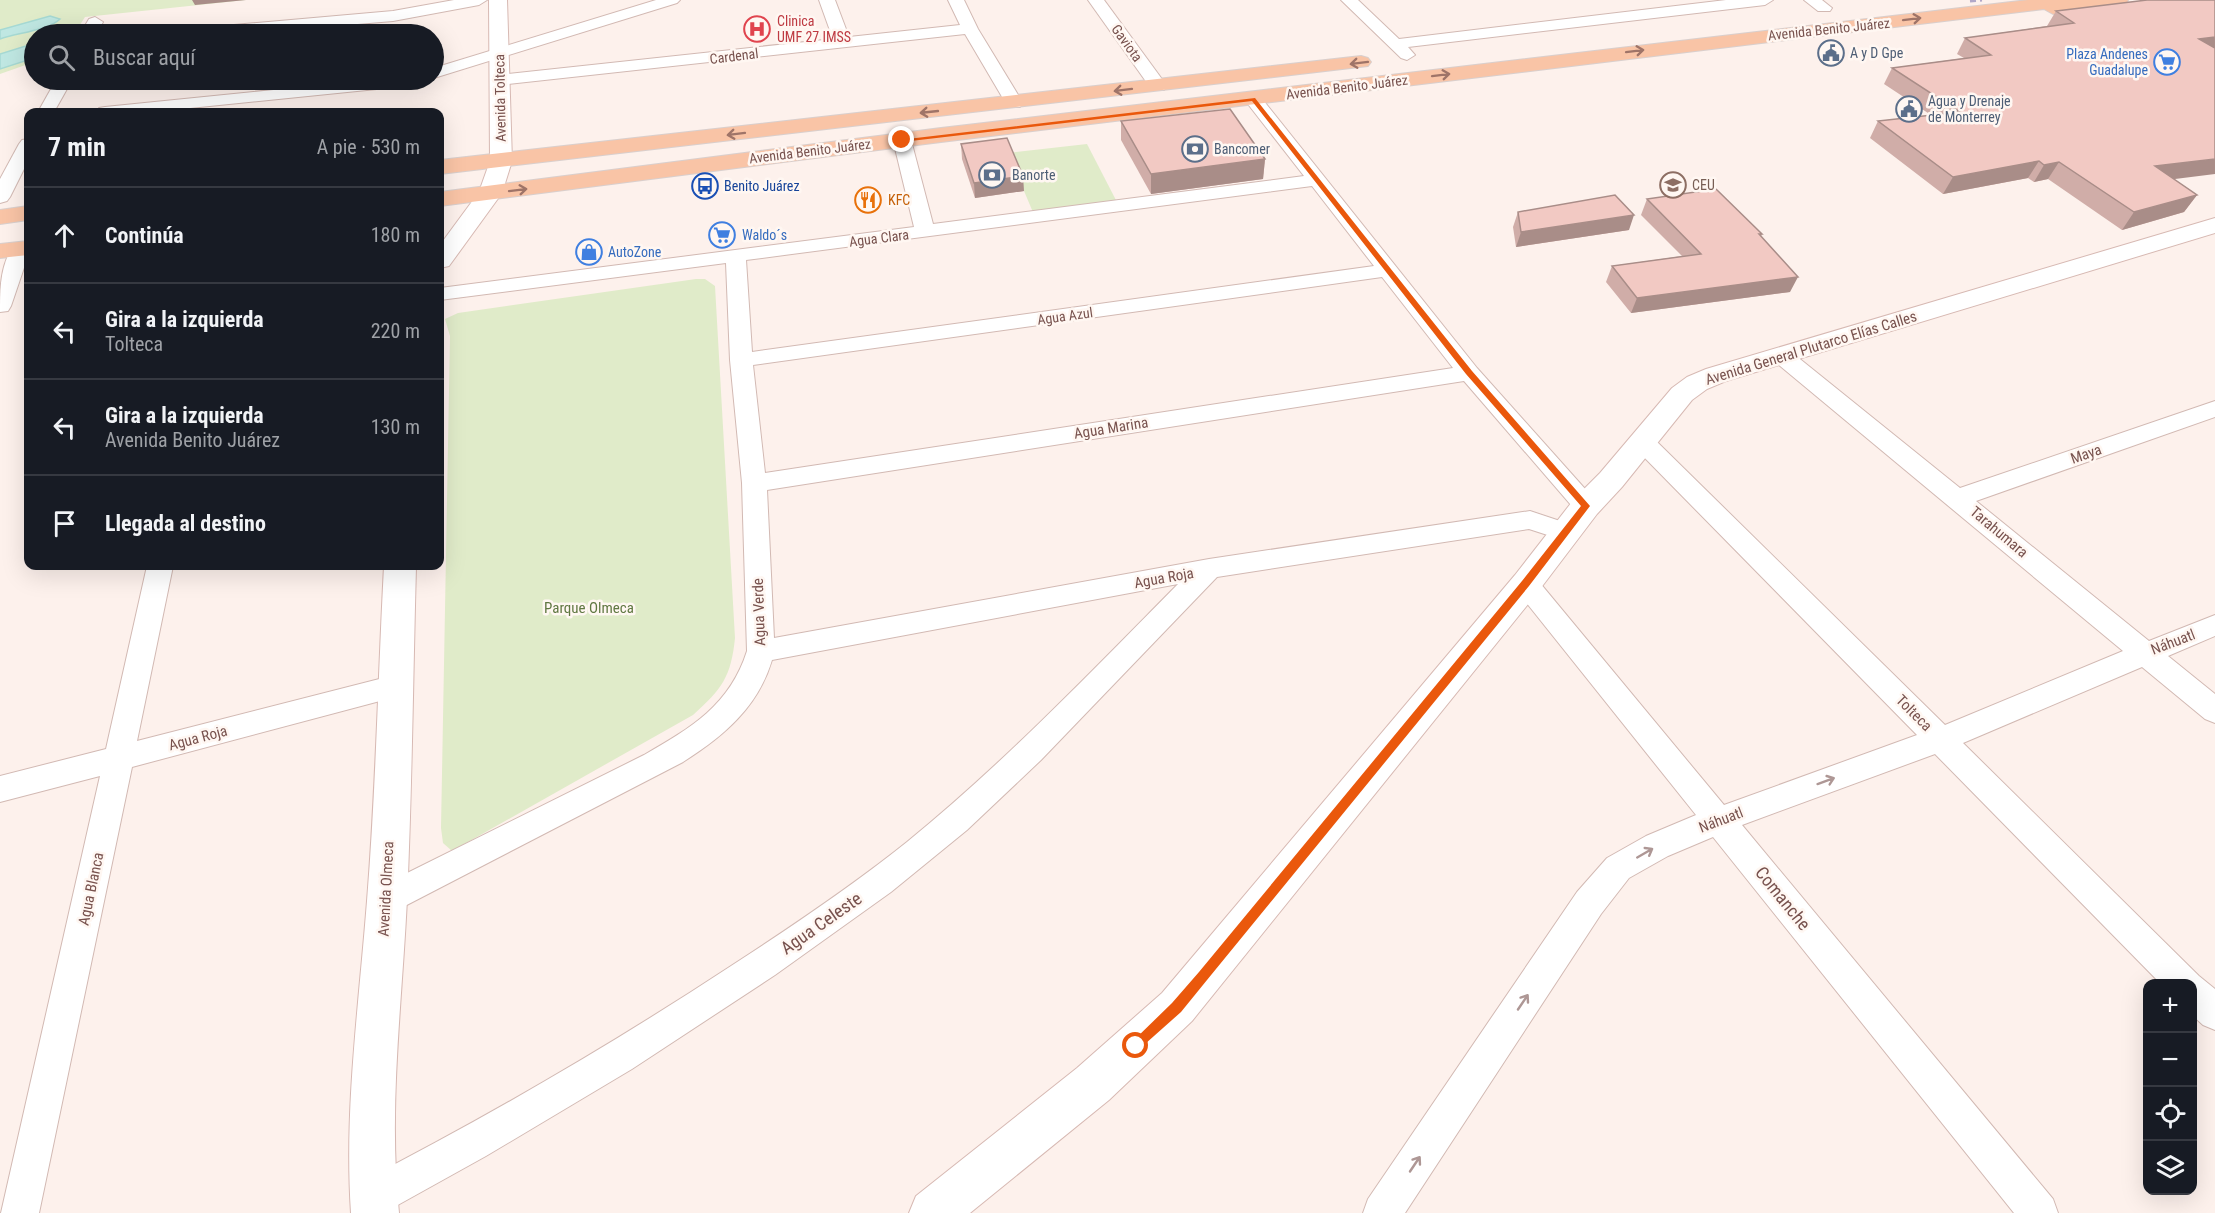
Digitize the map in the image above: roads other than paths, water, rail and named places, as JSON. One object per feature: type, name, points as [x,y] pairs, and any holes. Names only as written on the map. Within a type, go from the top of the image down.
[{"type":"main road","points":[[1965,13],[1993,6],[2042,0]]},
{"type":"main road","name":"Avenida Benito Juárez","points":[[444,199],[1633,51],[2076,0]]},
{"type":"main road","points":[[1965,13],[2039,10],[2119,0]]},
{"type":"main road","name":"Avenida Benito Juárez","points":[[444,167],[1158,86],[1402,50],[1771,7]]},
{"type":"main road","points":[[0,217],[24,214]]},
{"type":"street","points":[[302,24],[393,16],[479,0]]},
{"type":"street","name":"Avenida Tolteca","points":[[490,193],[501,161],[498,0]]},
{"type":"street","points":[[444,76],[499,67],[672,0]]},
{"type":"street","points":[[827,0],[843,43]]},
{"type":"street","points":[[956,0],[970,29],[1014,103]]},
{"type":"street","name":"Gaviota","points":[[1096,0],[1158,86]]},
{"type":"street","points":[[1349,0],[1402,50]]},
{"type":"street","name":"Cardenal","points":[[499,67],[843,43],[970,29]]},
{"type":"street","points":[[444,72],[499,67]]},
{"type":"street","points":[[48,108],[58,90]]},
{"type":"street","points":[[144,108],[317,90]]},
{"type":"street","points":[[1253,99],[1469,372],[1576,519]]},
{"type":"street","points":[[902,140],[925,232]]},
{"type":"street","points":[[0,197],[24,152]]},
{"type":"street","name":"Agua Clara","points":[[444,293],[1318,180]]},
{"type":"street","points":[[444,256],[490,193]]},
{"type":"street","name":"Avenida General Plutarco Elías Calles","points":[[933,1213],[1094,1084],[1177,1008],[1526,584],[1576,519],[1682,394],[1697,383],[1716,375],[2215,225]]},
{"type":"street","points":[[0,306],[17,249]]},
{"type":"street","name":"Agua Verde","points":[[387,899],[645,769],[698,739],[726,716],[745,692],[757,667],[761,651],[754,483],[741,360],[736,256]]},
{"type":"street","name":"Agua Azul","points":[[741,360],[1388,270]]},
{"type":"street","name":"Tarahumara","points":[[1782,356],[2215,711]]},
{"type":"street","name":"Agua Marina","points":[[754,483],[1469,372]]},
{"type":"street","name":"Maya","points":[[1958,498],[2215,410]]},
{"type":"street","name":"Tolteca","points":[[1643,442],[2181,979]]},
{"type":"street","name":"Agua Roja","points":[[761,651],[1209,569],[1530,520],[1576,519]]},
{"type":"street","name":"Agua Celeste","points":[[374,1205],[701,1006],[822,923],[916,854],[1005,776],[1209,569]]},
{"type":"street","name":"Agua Blanca","points":[[20,1213],[159,570]]},
{"type":"street","name":"Avenida Olmeca","points":[[374,1205],[372,1147],[375,1064],[387,899],[400,570]]},
{"type":"street","name":"Comanche","points":[[1526,584],[2039,1213]]},
{"type":"street","name":"Náhuatl","points":[[1383,1213],[1589,903],[1618,868],[1657,846],[1719,820],[1941,739],[2215,625]]},
{"type":"street","name":"Agua Roja","points":[[0,789],[395,686]]},
{"type":"street","points":[[2197,994],[2215,1013]]},
{"type":"water","points":[[50,16],[60,19],[53,24],[24,24],[24,33],[0,39],[0,30]]},
{"type":"water","points":[[24,46],[24,61],[0,69],[0,54]]},
{"type":"railway","points":[[1970,1],[1982,0]]},
{"type":"place","name":"Clinica UMF 27 IMSS","points":[[757,29]]},
{"type":"place","name":"A y D Gpe","points":[[1831,53]]},
{"type":"place","name":"Plaza Andenes Guadalupe","points":[[2167,62]]},
{"type":"place","name":"Agua y Drenaje de Monterrey","points":[[1909,109]]},
{"type":"place","name":"Bancomer","points":[[1195,149]]},
{"type":"place","name":"Banorte","points":[[992,175]]},
{"type":"place","name":"CEU","points":[[1673,185]]},
{"type":"place","name":"Benito Juárez","points":[[705,186]]},
{"type":"place","name":"KFC","points":[[868,200]]},
{"type":"place","name":"Waldo´s","points":[[722,235]]},
{"type":"place","name":"AutoZone","points":[[589,252]]},
{"type":"park label","name":"Parque Olmeca","points":[[589,608]]}]
